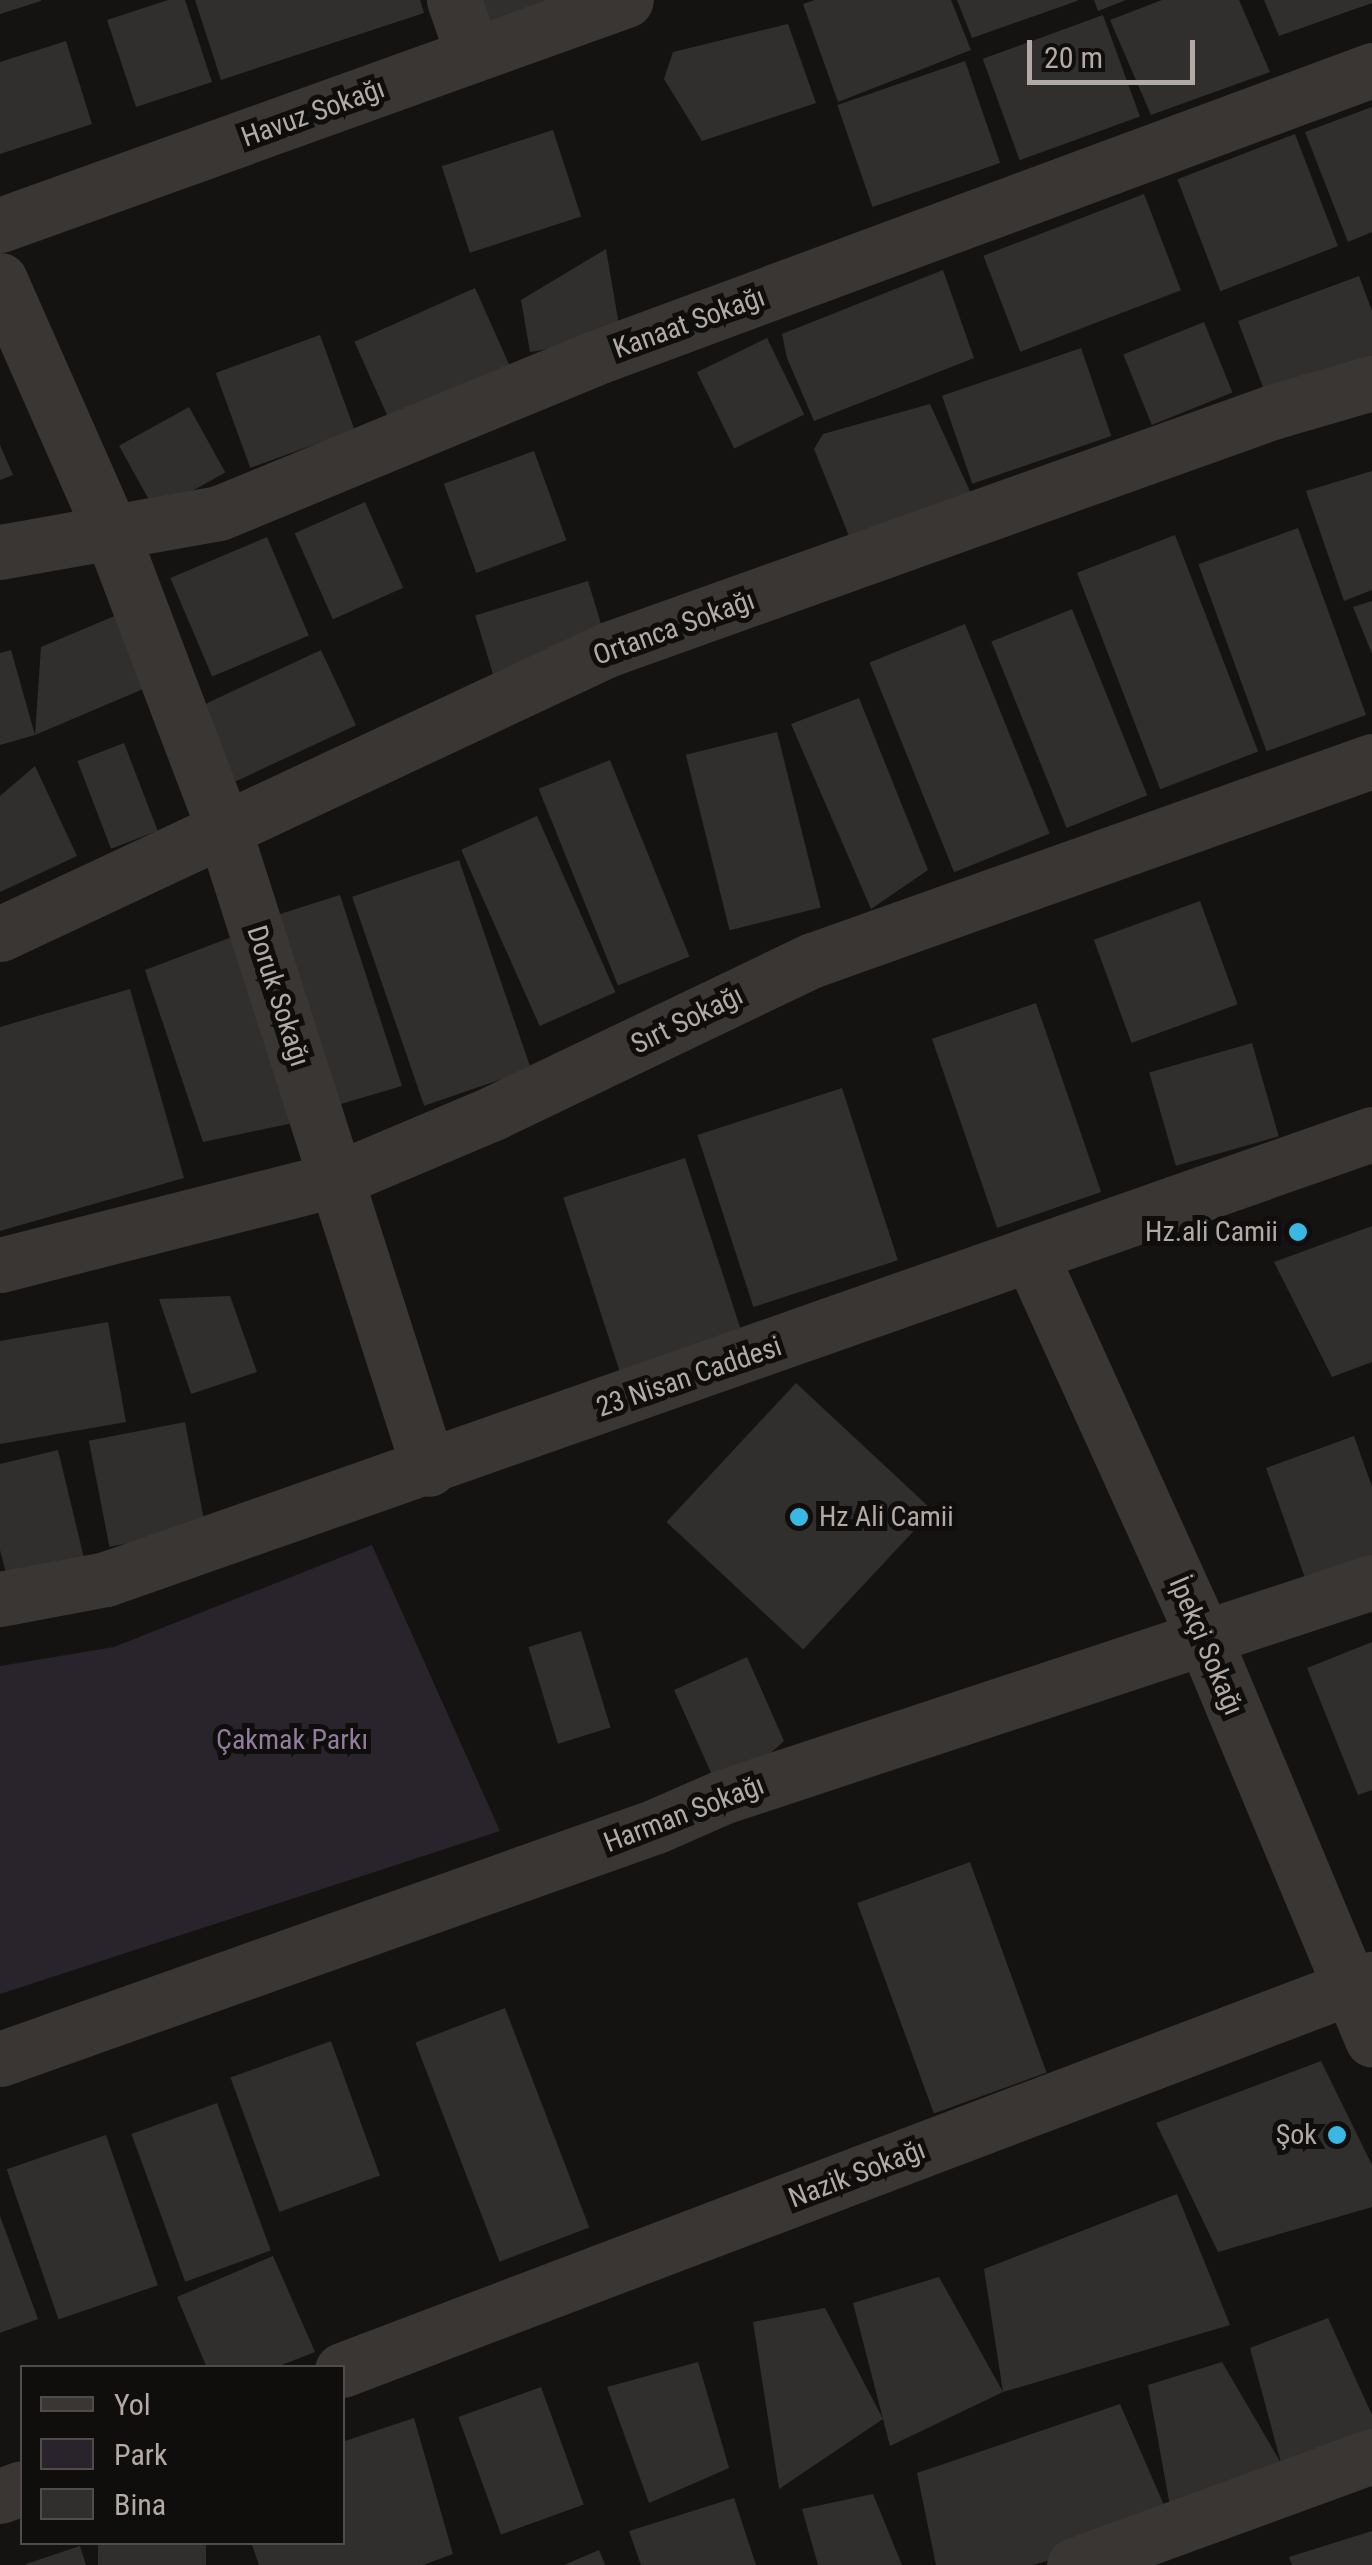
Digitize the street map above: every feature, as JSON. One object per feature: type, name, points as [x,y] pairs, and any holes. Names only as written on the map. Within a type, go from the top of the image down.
[{"type":"street","points":[[454,0],[473,55]]},
{"type":"street","name":"Havuz Sokağı","points":[[0,225],[626,0]]},
{"type":"street","name":"Kanaat Sokağı","points":[[0,552],[110,529],[220,513],[592,358],[1372,70]]},
{"type":"street","name":"Doruk Sokağı","points":[[0,280],[110,529],[222,827],[429,1469]]},
{"type":"street","name":"Ortanca Sokağı","points":[[0,934],[610,649],[1272,412],[1372,383]]},
{"type":"street","name":"Sırt Sokağı","points":[[0,1265],[337,1180],[494,1113],[813,960],[1372,761]]},
{"type":"street","name":"23 Nisan Caddesi","points":[[0,1599],[106,1579],[429,1469],[1372,1134]]},
{"type":"street","name":"İpekçi Sokağı","points":[[1031,1256],[1360,1983],[1372,2040]]},
{"type":"street","name":"Harman Sokağı","points":[[0,2060],[656,1826],[722,1797],[1372,1582]]},
{"type":"street","name":"Nazik Sokağı","points":[[345,2369],[1360,1983]]},
{"type":"street","points":[[1074,2565],[1372,2456]]},
{"type":"green space","name":"Çakmak Parkı","points":[[372,1545],[500,1831],[0,1994],[0,1666],[114,1647]]},
{"type":"building","points":[[0,0],[41,0],[41,1],[0,14]]},
{"type":"building","points":[[168,0],[185,0],[212,82],[136,107],[107,20]]},
{"type":"building","points":[[195,0],[420,0],[424,13],[221,80]]},
{"type":"building","points":[[469,0],[562,0],[480,29]]},
{"type":"building","points":[[815,0],[951,0],[971,50],[838,102],[803,4]]},
{"type":"building","points":[[957,0],[1077,0],[1077,1],[972,38]]},
{"type":"building","points":[[1094,0],[1126,0],[1098,11]]},
{"type":"building","points":[[1162,0],[1239,0],[1270,72],[1151,115],[1110,20]]},
{"type":"building","points":[[1264,0],[1372,0],[1372,3],[1279,36]]},
{"type":"building","points":[[1103,15],[1140,116],[1020,160],[983,59]]},
{"type":"building","points":[[788,24],[816,103],[702,141],[664,79],[673,52]]},
{"type":"building","points":[[66,41],[92,124],[0,154],[0,62]]},
{"type":"building","points":[[965,61],[1000,163],[873,207],[837,105]]},
{"type":"building","points":[[1372,107],[1372,232],[1348,242],[1305,132]]},
{"type":"building","points":[[553,130],[581,217],[470,253],[442,166]]},
{"type":"building","points":[[1295,134],[1338,246],[1220,291],[1177,179]]},
{"type":"building","points":[[1144,194],[1181,290],[1020,352],[983,256]]},
{"type":"building","points":[[606,249],[621,337],[530,352],[521,300]]},
{"type":"building","points":[[943,270],[974,358],[814,421],[787,358],[782,334]]},
{"type":"building","points":[[1359,276],[1372,311],[1372,374],[1272,411],[1238,321]]},
{"type":"building","points":[[475,288],[513,374],[393,428],[354,342]]},
{"type":"building","points":[[1204,322],[1232,392],[1152,425],[1123,355]]},
{"type":"building","points":[[320,335],[355,430],[250,468],[216,373]]},
{"type":"building","points":[[767,338],[804,414],[734,449],[697,372]]},
{"type":"building","points":[[1081,348],[1111,436],[972,484],[942,396]]},
{"type":"building","points":[[930,404],[973,498],[851,541],[814,449],[823,434]]},
{"type":"building","points":[[189,407],[225,473],[155,511],[119,446]]},
{"type":"building","points":[[0,445],[13,475],[0,480]]},
{"type":"building","points":[[534,451],[566,540],[476,573],[444,484]]},
{"type":"building","points":[[1372,471],[1372,590],[1344,601],[1306,491]]},
{"type":"building","points":[[365,502],[403,588],[333,619],[295,533]]},
{"type":"building","points":[[1298,528],[1366,715],[1266,751],[1198,564]]},
{"type":"building","points":[[1175,535],[1258,752],[1160,789],[1077,573]]},
{"type":"building","points":[[267,537],[309,635],[212,677],[170,578]]},
{"type":"building","points":[[588,581],[609,649],[496,683],[475,615]]},
{"type":"building","points":[[1372,601],[1372,654],[1353,607]]},
{"type":"building","points":[[131,609],[162,681],[35,735],[41,647]]},
{"type":"building","points":[[1072,609],[1147,795],[1067,828],[991,642]]},
{"type":"building","points":[[965,624],[1050,834],[954,872],[870,663]]},
{"type":"building","points":[[11,650],[35,735],[0,745],[0,653]]},
{"type":"building","points":[[321,650],[356,725],[236,781],[200,706]]},
{"type":"building","points":[[859,698],[928,870],[871,909],[791,724]]},
{"type":"building","points":[[777,732],[821,908],[730,930],[686,755]]},
{"type":"building","points":[[124,743],[158,831],[111,849],[77,761]]},
{"type":"building","points":[[610,760],[689,957],[618,985],[539,789]]},
{"type":"building","points":[[35,766],[77,856],[0,892],[0,796]]},
{"type":"building","points":[[537,816],[616,992],[540,1026],[461,850]]},
{"type":"building","points":[[459,860],[531,1069],[424,1106],[352,897]]},
{"type":"building","points":[[340,895],[402,1086],[334,1106],[261,920]]},
{"type":"building","points":[[1200,901],[1238,1004],[1131,1043],[1094,940]]},
{"type":"building","points":[[237,935],[307,1120],[203,1142],[145,970]]},
{"type":"building","points":[[130,989],[184,1178],[0,1231],[0,1027]]},
{"type":"building","points":[[1036,1003],[1101,1192],[997,1228],[932,1039]]},
{"type":"building","points":[[1252,1043],[1279,1136],[1176,1166],[1149,1072]]},
{"type":"building","points":[[842,1088],[898,1260],[753,1307],[697,1135]]},
{"type":"building","points":[[685,1158],[744,1341],[623,1380],[563,1198]]},
{"type":"building","points":[[1372,1226],[1372,1362],[1332,1377],[1274,1262]]},
{"type":"building","points":[[230,1296],[257,1372],[191,1394],[159,1299]]},
{"type":"building","points":[[108,1322],[126,1422],[0,1444],[0,1341]]},
{"type":"building","name":"Hz Ali Camii","points":[[796,1383],[933,1511],[803,1649],[666,1522]]},
{"type":"building","points":[[185,1422],[206,1528],[109,1547],[89,1441]]},
{"type":"building","points":[[1354,1436],[1372,1487],[1372,1570],[1310,1592],[1266,1468]]},
{"type":"building","points":[[58,1450],[84,1558],[7,1577],[0,1550],[0,1464]]},
{"type":"building","points":[[581,1631],[611,1728],[558,1744],[528,1647]]},
{"type":"building","points":[[1372,1642],[1372,1790],[1358,1795],[1307,1668]]},
{"type":"building","points":[[747,1657],[784,1741],[722,1797],[674,1690]]},
{"type":"building","points":[[970,1862],[1047,2072],[934,2114],[857,1903]]},
{"type":"building","points":[[505,2008],[589,2227],[500,2262],[415,2042]]},
{"type":"building","points":[[331,2041],[380,2175],[279,2212],[230,2078]]},
{"type":"building","points":[[1321,2061],[1372,2165],[1372,2207],[1218,2252],[1156,2123]]},
{"type":"building","points":[[217,2103],[271,2251],[185,2282],[131,2134]]},
{"type":"building","points":[[106,2135],[158,2285],[58,2320],[7,2169]]},
{"type":"building","points":[[1177,2194],[1230,2325],[1003,2392],[984,2269]]},
{"type":"building","points":[[0,2216],[38,2319],[0,2333]]},
{"type":"building","points":[[273,2256],[315,2352],[282,2365],[206,2365],[177,2297]]},
{"type":"building","points":[[939,2277],[1003,2392],[890,2446],[853,2303]]},
{"type":"building","points":[[825,2308],[883,2419],[779,2489],[753,2322]]},
{"type":"building","points":[[1328,2318],[1372,2415],[1372,2452],[1281,2463],[1250,2348]]},
{"type":"building","points":[[698,2362],[729,2468],[649,2503],[607,2387]]},
{"type":"building","points":[[1222,2362],[1281,2463],[1174,2528],[1148,2385]]},
{"type":"building","points":[[541,2387],[584,2504],[501,2535],[458,2417]]},
{"type":"building","points":[[1120,2404],[1174,2528],[1032,2565],[936,2565],[917,2473]]},
{"type":"building","points":[[414,2418],[453,2554],[423,2565],[259,2565],[252,2545],[345,2545],[345,2441]]},
{"type":"building","points":[[873,2494],[902,2565],[818,2565],[802,2509]]},
{"type":"building","points":[[734,2498],[756,2565],[641,2565],[629,2531]]},
{"type":"building","points":[[1372,2531],[1372,2565],[1292,2565],[1289,2557]]},
{"type":"building","points":[[98,2545],[206,2545],[206,2565],[98,2565]]},
{"type":"building","points":[[80,2546],[86,2565],[26,2565],[26,2564]]},
{"type":"building","points":[[599,2550],[605,2565],[564,2565]]},
{"type":"place","name":"Hz.ali Camii","points":[[1298,1232]]},
{"type":"place","name":"Hz Ali Camii","points":[[799,1517]]},
{"type":"place","name":"Şok","points":[[1337,2135]]}]
